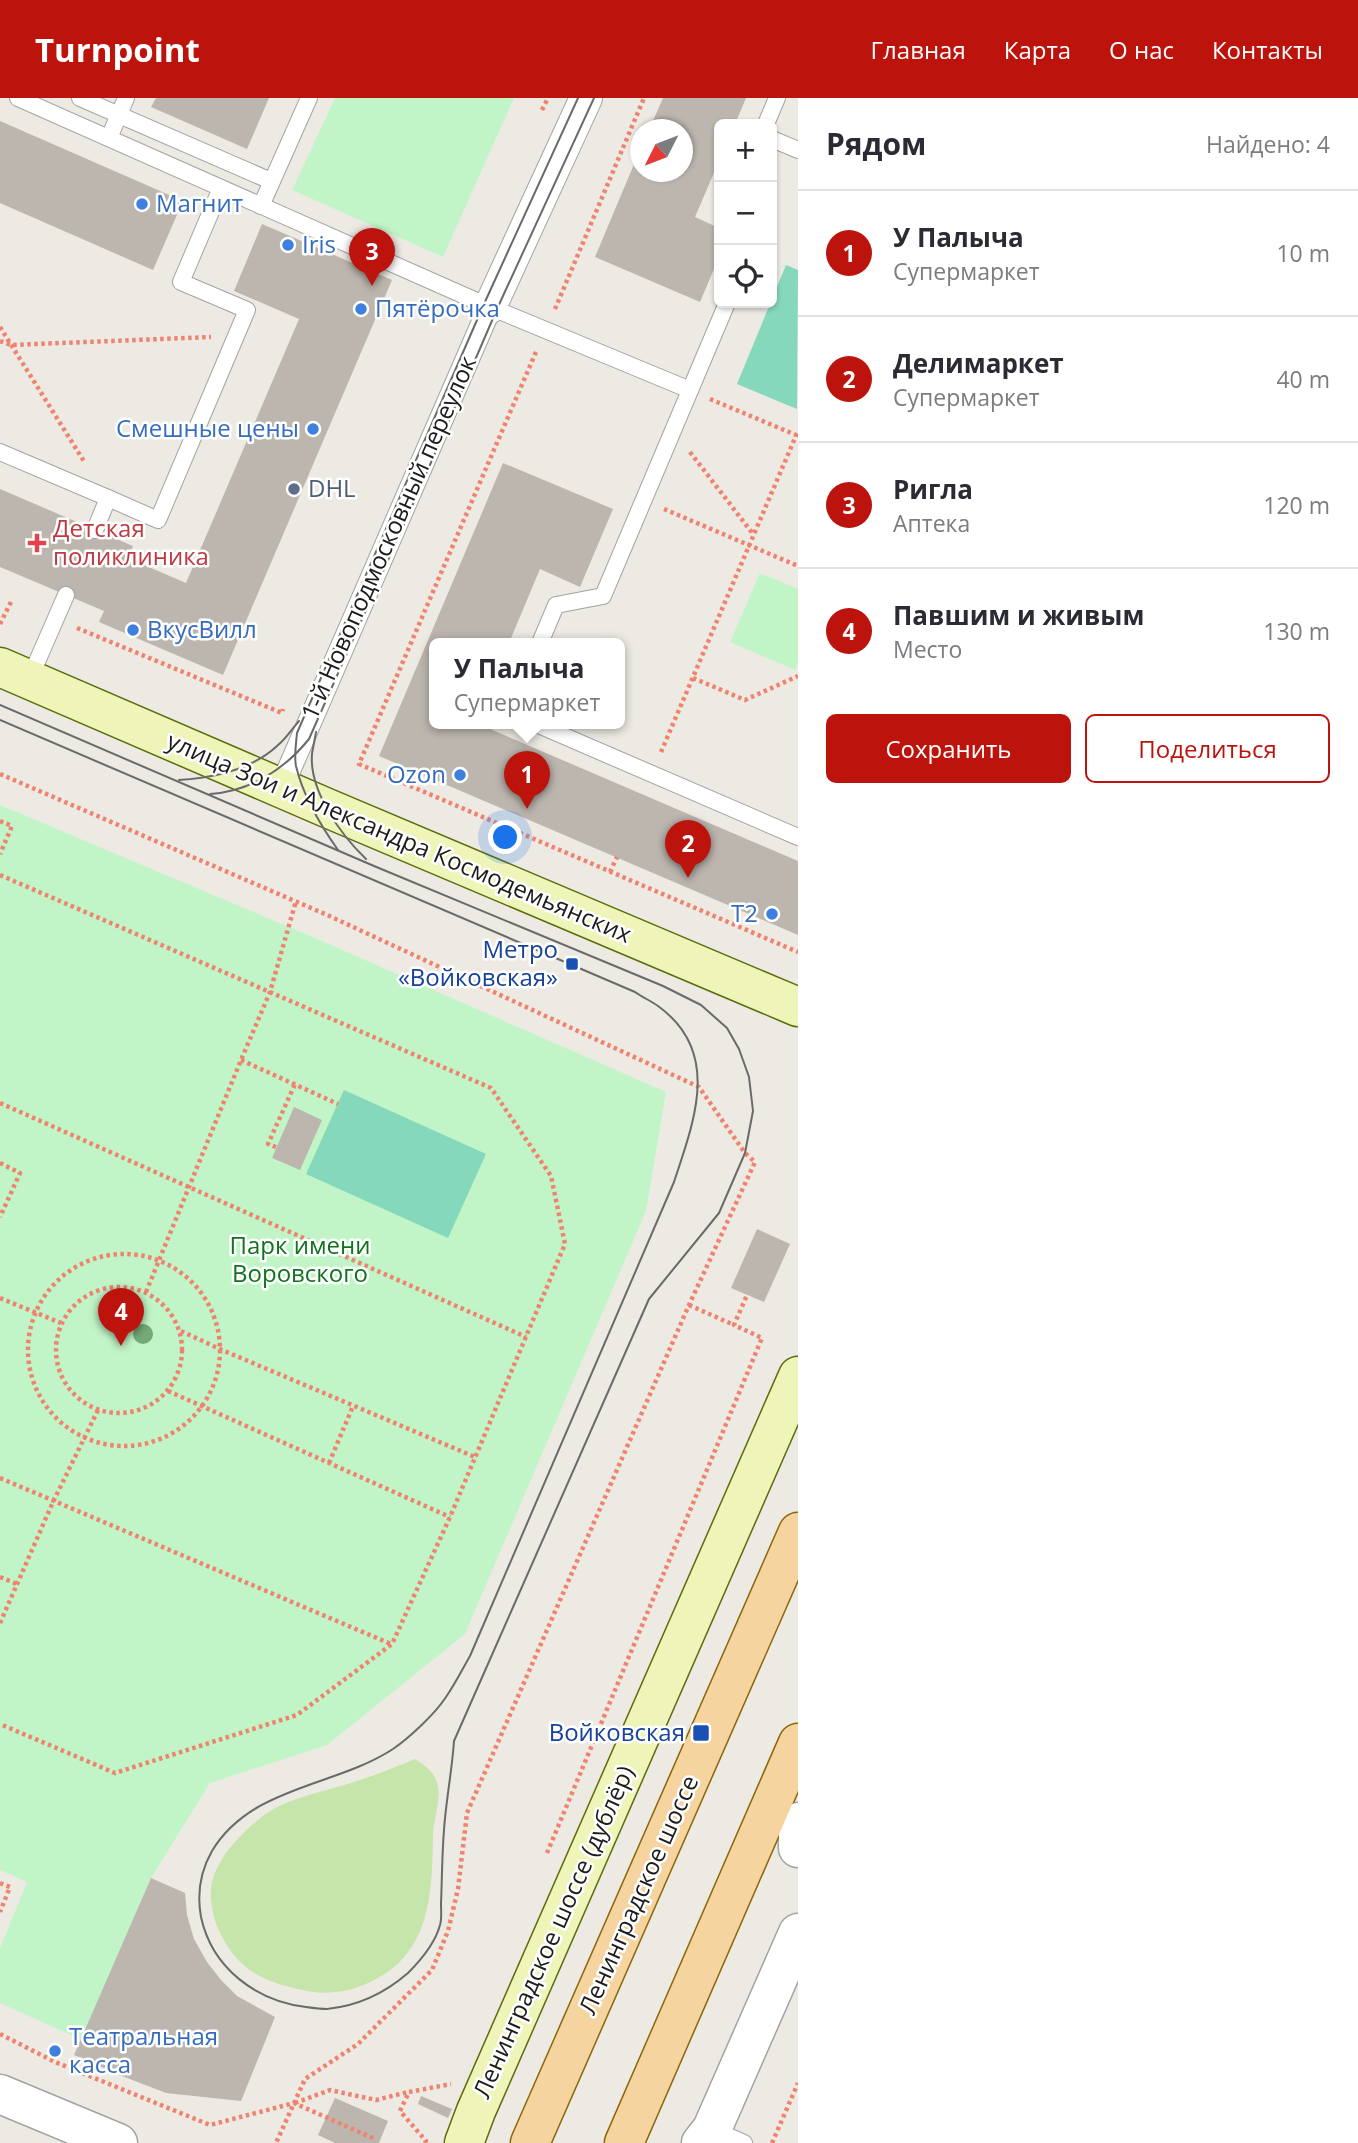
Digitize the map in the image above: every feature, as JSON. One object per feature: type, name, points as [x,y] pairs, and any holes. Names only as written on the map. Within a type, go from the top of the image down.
[{"type":"main road","name":"улица Зои и Александра Космодемьянских","points":[[15,673],[798,1007]]},
{"type":"main road","name":"Ленинградское шоссе (дублёр)","points":[[463,2120],[798,1376]]},
{"type":"main road","name":"Ленинградское шоссе","points":[[530,2143],[798,1532]]},
{"type":"main road","points":[[624,2143],[798,1743]]},
{"type":"street","name":"1-й Новоподмосковный переулок","points":[[281,788],[490,307],[586,98]]},
{"type":"street","points":[[798,1822],[798,1848]]},
{"type":"street","points":[[719,2138],[794,1945]]},
{"type":"street","points":[[0,2094],[118,2143]]},
{"type":"lane","points":[[18,98],[490,307],[690,390]]},
{"type":"lane","points":[[80,98],[271,181]]},
{"type":"lane","points":[[109,138],[126,98]]},
{"type":"lane","points":[[261,205],[309,98]]},
{"type":"lane","points":[[768,119],[777,98]]},
{"type":"lane","points":[[777,141],[798,150]]},
{"type":"lane","points":[[0,452],[158,520],[247,310],[181,282],[221,188]]},
{"type":"lane","points":[[542,638],[556,605],[603,596],[725,308]]},
{"type":"lane","points":[[95,530],[108,498]]},
{"type":"lane","points":[[15,673],[56,619],[66,595]]},
{"type":"lane","points":[[548,729],[798,837]]},
{"type":"path","points":[[0,327],[108,498]]},
{"type":"path","points":[[0,341],[11,345],[237,336]]},
{"type":"path","points":[[652,774],[797,434],[690,390]]},
{"type":"path","points":[[673,431],[754,535]]},
{"type":"path","points":[[643,500],[798,566]]},
{"type":"path","points":[[0,624],[12,600]]},
{"type":"path","points":[[56,619],[282,713]]},
{"type":"path","points":[[693,678],[745,700],[798,676]]},
{"type":"path","points":[[0,774],[296,901],[699,1087],[745,1153],[755,1162],[689,1305],[467,1813],[458,1889],[448,1931],[432,1970],[358,2044],[304,2079],[276,2143]]},
{"type":"path","points":[[0,821],[12,826],[0,854]]},
{"type":"path","points":[[610,872],[617,858]]},
{"type":"path","points":[[0,875],[492,1088],[551,1175],[565,1244],[450,1517],[392,1644],[297,1715],[115,1773],[0,1724]]},
{"type":"path","points":[[146,1292],[270,992],[296,901]]},
{"type":"path","points":[[241,1060],[338,1104]]},
{"type":"path","points":[[276,1147],[268,1144],[295,1084]]},
{"type":"path","points":[[0,1103],[526,1337]]},
{"type":"path","points":[[0,1163],[20,1172],[0,1217]]},
{"type":"path","points":[[124,1253],[160,1260],[192,1281],[214,1313],[222,1350],[203,1407],[180,1430],[150,1444],[117,1447],[85,1439],[54,1417],[34,1386],[27,1349],[35,1312],[55,1281],[87,1260],[124,1253]]},
{"type":"path","points":[[107,1286],[127,1286],[146,1292],[167,1308],[180,1331],[183,1352],[178,1373],[168,1391],[153,1403],[136,1411],[117,1414],[97,1410],[75,1396],[60,1374],[55,1349],[61,1323],[72,1306],[88,1294],[107,1286]]},
{"type":"path","points":[[734,1325],[747,1295]]},
{"type":"path","points":[[0,1298],[61,1323]]},
{"type":"path","points":[[542,1865],[762,1338],[689,1305]]},
{"type":"path","points":[[180,1331],[475,1457]]},
{"type":"path","points":[[168,1391],[450,1517]]},
{"type":"path","points":[[329,1463],[353,1406]]},
{"type":"path","points":[[0,1623],[97,1410]]},
{"type":"path","points":[[0,1478],[392,1644]]},
{"type":"path","points":[[0,1577],[17,1584]]},
{"type":"path","points":[[0,1883],[10,1887],[0,1912]]},
{"type":"path","points":[[0,2034],[55,2062],[209,2125],[294,2103],[330,2090],[376,2100],[409,2092],[463,2120]]},
{"type":"path","points":[[49,2073],[55,2062]]},
{"type":"path","points":[[772,2143],[798,2083]]},
{"type":"path","points":[[409,2092],[400,2111],[425,2143]]},
{"type":"path","points":[[294,2103],[375,2139]]},
{"type":"green space","points":[[335,98],[514,98],[443,257],[292,190]]},
{"type":"green space","points":[[786,265],[798,270],[797,409],[737,384],[768,308],[777,308],[777,287]]},
{"type":"green space","points":[[760,573],[798,589],[798,662],[795,670],[730,642]]},
{"type":"green space","name":"Парк имени Воровского","points":[[0,805],[315,938],[666,1092],[646,1211],[465,1634],[327,1745],[210,1783],[151,1878],[82,2040],[0,2003],[0,1948],[27,1882],[0,1870]]},
{"type":"green space","points":[[344,1090],[486,1154],[448,1238],[306,1174]]},
{"type":"green space","points":[[415,1759],[435,1777],[439,1796],[433,1833],[429,1899],[416,1939],[405,1956],[389,1971],[368,1983],[330,1993],[278,1984],[244,1966],[219,1931],[211,1900],[213,1878],[226,1853],[246,1830],[279,1806],[367,1778]]},
{"type":"building","points":[[156,98],[269,98],[247,149],[151,107]]},
{"type":"building","points":[[663,98],[746,98],[737,119],[714,119],[714,173],[695,217],[714,226],[714,269],[700,302],[595,257],[630,174],[630,182],[693,182],[693,119],[654,119]]},
{"type":"building","points":[[0,121],[183,201],[153,270],[0,203]]},
{"type":"building","points":[[262,224],[392,280],[223,675],[99,622],[104,611],[0,567],[0,489],[133,546],[128,558],[186,583],[299,319],[234,291]]},
{"type":"building","points":[[503,463],[613,509],[580,587],[540,569],[511,638],[429,638],[429,729],[490,729],[798,861],[798,935],[379,756]]},
{"type":"building","points":[[294,1107],[322,1120],[300,1170],[272,1158]]},
{"type":"building","points":[[757,1229],[790,1244],[764,1302],[731,1288]]},
{"type":"building","points":[[151,1878],[185,1893],[187,1915],[194,1939],[221,1980],[237,1996],[275,2017],[241,2101],[166,2093],[74,2055]]},
{"type":"building","points":[[421,2096],[452,2109],[448,2118],[418,2104]]},
{"type":"building","points":[[335,2098],[388,2121],[379,2143],[335,2143],[318,2135]]},
{"type":"tram line","points":[[338,850],[313,810],[299,777],[295,758],[297,733],[484,304],[578,98]]},
{"type":"tram line","points":[[210,794],[239,788],[265,777],[289,760],[309,739],[497,309],[594,98]]},
{"type":"tram line","points":[[0,705],[374,866],[663,986],[701,1005],[727,1028],[739,1049],[749,1077],[753,1111],[745,1153],[719,1213],[649,1299],[454,1741],[445,1819],[441,1923],[438,1932],[427,1951],[408,1973],[390,1987],[360,2002],[324,2009],[288,2004],[270,1998],[239,1979],[215,1952],[207,1935],[199,1900],[202,1875],[212,1851],[229,1830],[249,1813],[271,1800],[370,1762],[393,1749],[429,1718],[452,1687],[470,1656],[674,1182],[695,1112],[698,1088],[690,1044],[678,1024],[658,1006],[635,992],[0,720]]},
{"type":"tram line","points":[[179,780],[218,775],[243,767],[267,754],[299,721]]},
{"type":"tram line","points":[[316,732],[312,768],[321,797],[337,825],[366,859]]},
{"type":"place","name":"Магнит","points":[[142,204]]},
{"type":"place","name":"Iris","points":[[288,245]]},
{"type":"place","name":"Ригла","points":[[372,286]]},
{"type":"place","name":"Пятёрочка","points":[[361,309]]},
{"type":"place","name":"Смешные цены","points":[[313,429]]},
{"type":"place","name":"DHL","points":[[294,489]]},
{"type":"place","name":"Детская поликлиника","points":[[37,543]]},
{"type":"place","name":"ВкусВилл","points":[[133,630]]},
{"type":"place","name":"Ozon","points":[[460,775]]},
{"type":"place","name":"У Палыча","points":[[527,809]]},
{"type":"place","name":"Делимаркет","points":[[688,878]]},
{"type":"place","name":"T2","points":[[772,914]]},
{"type":"place","name":"Метро «Войковская»","points":[[572,964]]},
{"type":"place","name":"Павшим и живым","points":[[121,1346]]},
{"type":"place","name":"Войковская","points":[[701,1733]]},
{"type":"place","name":"Театральная касса","points":[[55,2051]]}]
